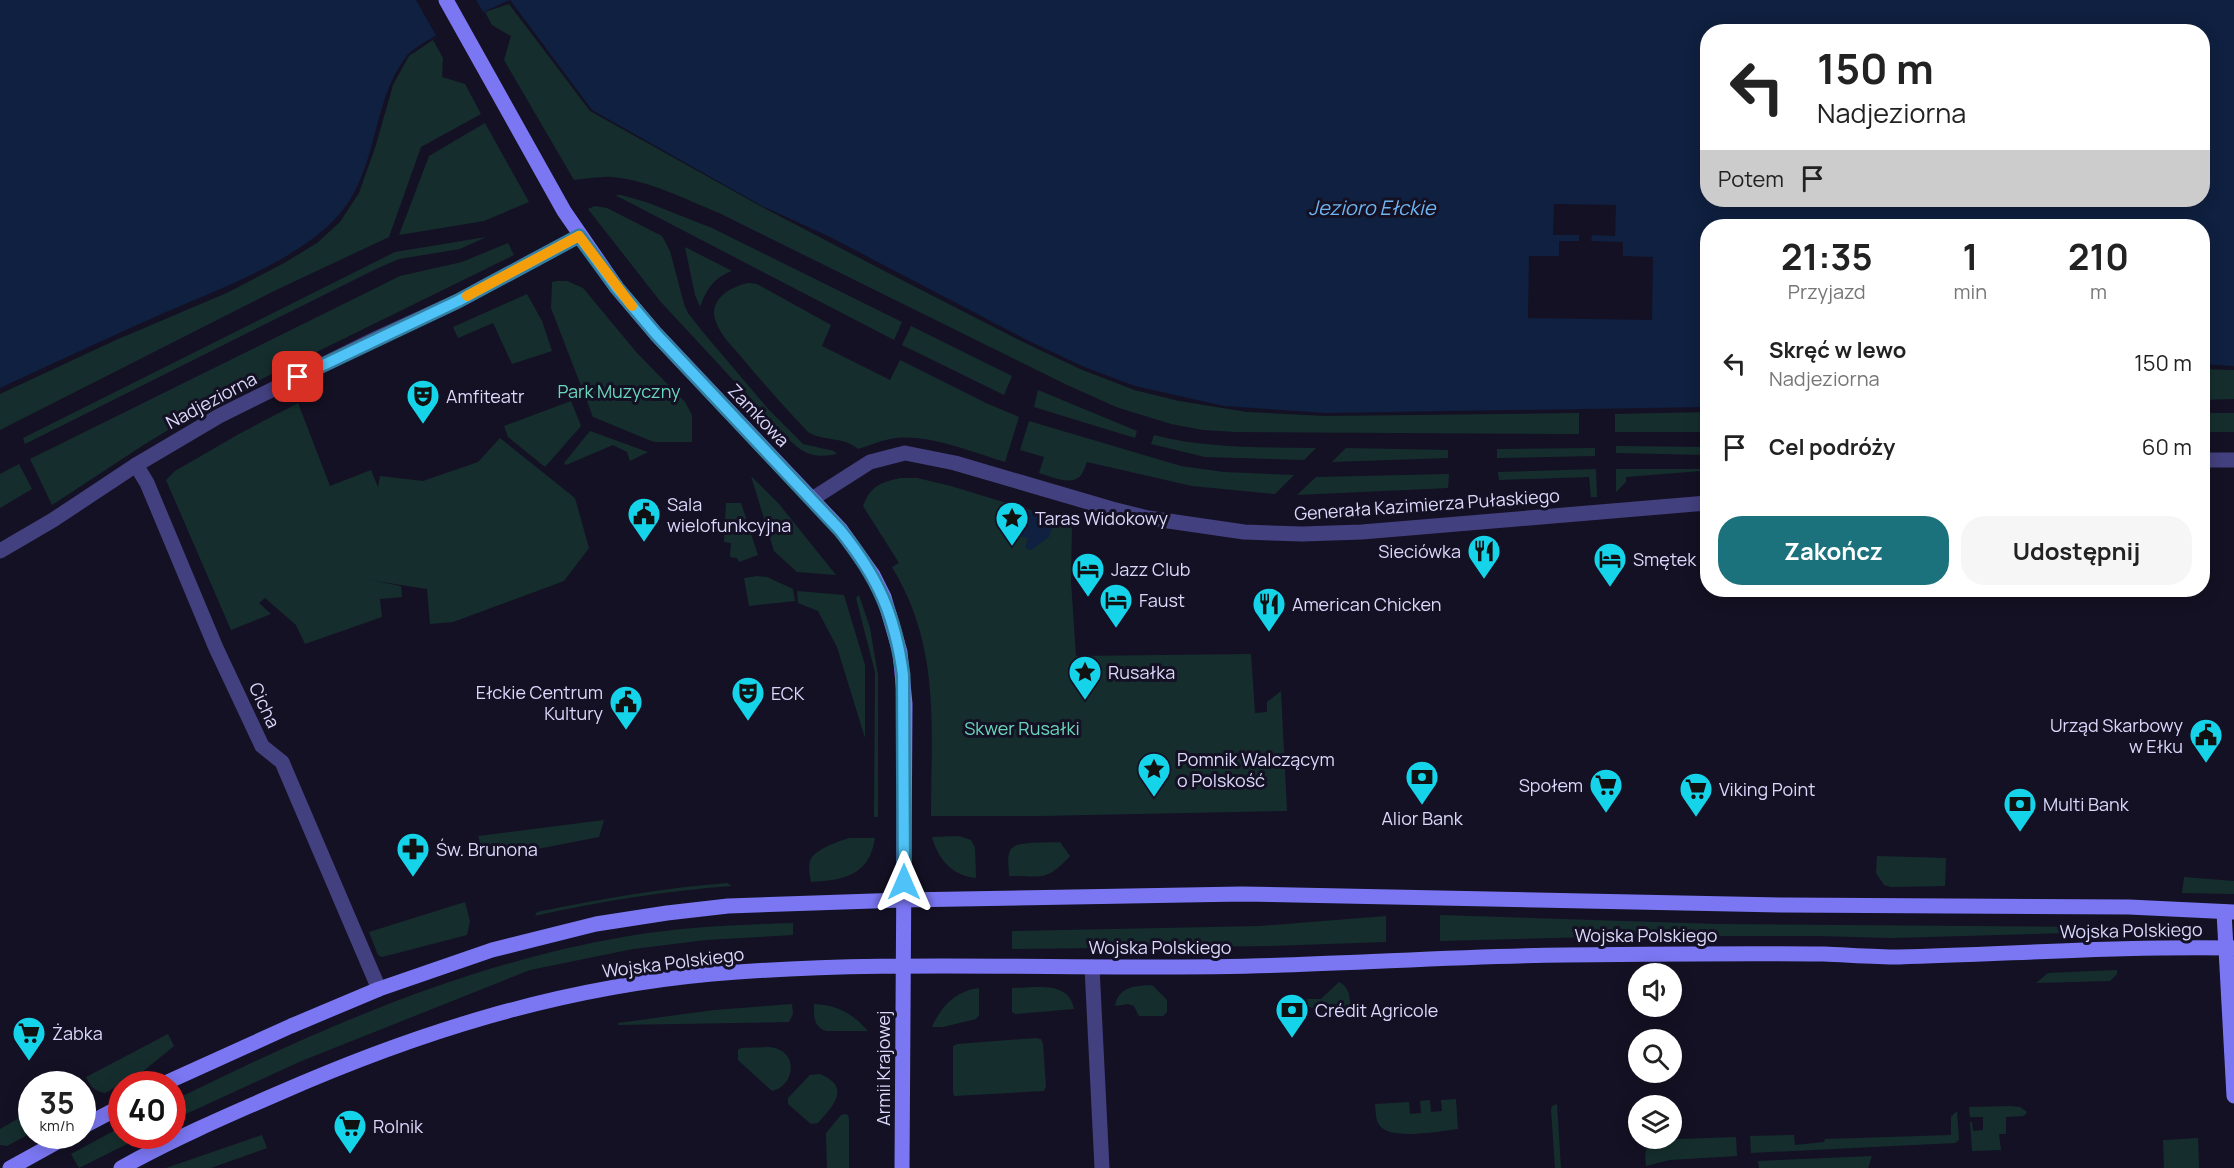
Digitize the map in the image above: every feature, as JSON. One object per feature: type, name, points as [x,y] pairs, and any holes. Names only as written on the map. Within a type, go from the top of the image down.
[{"type":"street","name":"Zamkowa","points":[[446,0],[579,236],[617,288],[656,334],[840,530],[873,575],[884,597],[900,652],[904,704],[903,900]]},
{"type":"street","name":"Nadjeziorna","points":[[0,552],[136,465],[219,416],[458,301],[579,236]]},
{"type":"street","name":"Generała Kazimierza Pułaskiego","points":[[812,499],[870,462],[905,453],[955,463],[1148,518],[1244,532],[1302,534],[1362,532],[1700,504]]},
{"type":"street","points":[[2210,460],[2234,460]]},
{"type":"street","name":"Cicha","points":[[136,465],[147,483],[216,648],[262,746],[282,762],[379,989]]},
{"type":"street","name":"Wojska Polskiego","points":[[186,1073],[271,1034],[379,989],[492,950],[596,924],[728,906],[903,900],[1283,894],[1784,905],[2094,907],[2229,912]]},
{"type":"street","name":"Armii Krajowej","points":[[902,1168],[903,900]]},
{"type":"street","points":[[2229,912],[2234,1096]]},
{"type":"street","name":"Wojska Polskiego","points":[[121,1168],[206,1126],[341,1066],[430,1033],[524,1006],[615,987],[711,975],[803,969],[1275,965],[1557,955],[1816,954],[1892,957],[2230,948]]},
{"type":"street","points":[[1092,967],[1102,1168]]},
{"type":"street","points":[[10,1168],[44,1149]]},
{"type":"green space","points":[[509,4],[590,111],[762,207],[1080,369],[1134,390],[1179,401],[1247,412],[1325,416],[1579,413],[1579,434],[1236,432],[1203,430],[1171,424],[1116,407],[680,196],[626,179],[603,177],[574,180],[504,60],[511,36],[492,25],[485,12]]},
{"type":"green space","points":[[433,40],[443,58],[442,77],[465,84],[481,114],[421,147],[389,237],[274,291],[0,430],[0,394],[116,340],[229,292],[317,243],[340,222],[359,193],[376,145],[393,85],[409,56]]},
{"type":"green space","points":[[485,123],[529,202],[484,221],[399,235],[429,156]]},
{"type":"green space","points":[[615,195],[646,202],[712,228],[902,322],[894,340]]},
{"type":"green space","points":[[595,206],[607,208],[662,236],[670,251],[684,304],[702,331],[769,410],[803,444],[834,451],[837,454],[821,456],[808,453],[785,436],[660,301],[588,209]]},
{"type":"green space","points":[[486,237],[460,249],[399,259],[376,269],[25,444],[23,438],[395,252]]},
{"type":"green space","points":[[508,243],[514,255],[211,404],[52,505],[30,459],[400,276],[462,262]]},
{"type":"green space","points":[[685,247],[732,271],[720,277],[712,285],[700,307],[695,295]]},
{"type":"green space","name":"Park Muzyczny","points":[[567,281],[583,288],[637,353],[685,402],[692,415],[692,442],[654,442],[593,417],[551,308],[552,282]]},
{"type":"green space","points":[[749,283],[757,284],[831,325],[822,346],[890,380],[900,360],[1019,417],[1005,462],[948,444],[918,438],[890,439],[858,449],[847,442],[808,432],[728,342],[716,322],[715,307],[722,295],[735,287]]},
{"type":"green space","points":[[527,294],[542,321],[552,351],[512,364],[493,323],[458,338],[453,327]]},
{"type":"green space","points":[[911,326],[1012,376],[1004,395],[902,345]]},
{"type":"green space","points":[[2210,369],[2234,370],[2234,399],[2210,400]]},
{"type":"green space","points":[[1038,390],[1137,431],[1135,438],[1034,407]]},
{"type":"green space","points":[[571,401],[581,426],[545,467],[508,437],[504,426]]},
{"type":"green space","points":[[298,403],[330,486],[371,470],[378,487],[380,476],[423,481],[478,462],[500,438],[575,498],[589,548],[564,581],[453,622],[430,624],[427,589],[369,580],[401,586],[402,597],[380,599],[382,617],[305,644],[296,625],[265,598],[259,603],[271,614],[231,630],[166,480],[175,471]]},
{"type":"green space","points":[[1700,412],[1700,432],[1615,432],[1615,414]]},
{"type":"green space","points":[[2210,413],[2234,413],[2234,432],[2210,432]]},
{"type":"green space","points":[[1029,421],[1181,466],[1224,472],[1294,475],[1275,494],[1192,486],[1087,462],[1082,474],[1077,478],[1061,480],[1039,473],[1044,457],[1020,450]]},
{"type":"green space","points":[[590,431],[648,452],[630,461],[627,452],[613,445],[566,465],[564,463]]},
{"type":"green space","points":[[1154,435],[1214,445],[1316,448],[1304,460],[1205,457],[1151,444]]},
{"type":"green space","points":[[1616,446],[1700,447],[1700,455],[1616,453]]},
{"type":"green space","points":[[1346,448],[1448,450],[1448,458],[1332,462]]},
{"type":"green space","points":[[1595,448],[1595,456],[1497,458],[1497,449]]},
{"type":"green space","points":[[19,464],[32,489],[0,508],[0,474]]},
{"type":"green space","points":[[1596,469],[1597,497],[1591,497],[1589,477],[1499,480],[1498,472]]},
{"type":"green space","points":[[1616,469],[1700,469],[1700,471],[1626,477],[1626,482],[1616,492]]},
{"type":"green space","points":[[1449,474],[1448,488],[1297,495],[1316,477]]},
{"type":"green space","points":[[751,476],[779,504],[836,575],[797,572],[774,551]]},
{"type":"green space","name":"Skwer Rusałki","points":[[900,478],[917,478],[951,486],[1072,523],[1071,581],[1076,656],[1251,654],[1255,713],[1267,712],[1267,702],[1281,691],[1287,811],[931,816],[932,719],[926,658],[919,627],[908,597],[892,567],[899,563],[863,506],[869,494],[877,486]]},
{"type":"green space","points":[[726,503],[741,503],[758,555],[739,562],[737,558],[730,557],[731,543],[724,542]]},
{"type":"green space","points":[[767,577],[793,589],[795,601],[749,606],[744,578]]},
{"type":"green space","points":[[797,591],[844,595],[865,665],[865,738],[837,647],[818,611],[798,603]]},
{"type":"green space","points":[[859,595],[870,628],[878,675],[878,817],[874,817],[875,672],[856,598]]},
{"type":"green space","points":[[604,820],[599,837],[491,858],[481,846],[478,836]]},
{"type":"green space","points":[[959,836],[971,840],[975,848],[976,878],[960,874],[947,865],[932,837]]},
{"type":"green space","points":[[849,838],[875,838],[872,851],[861,868],[834,880],[811,882],[809,866],[812,857],[827,846]]},
{"type":"green space","points":[[1060,842],[1070,856],[1049,874],[1036,877],[1009,876],[1008,857],[1015,846],[1027,843]]},
{"type":"green space","points":[[1877,856],[1946,858],[1945,886],[1891,887],[1884,885],[1876,873]]},
{"type":"green space","points":[[2184,877],[2234,881],[2234,894],[2182,893]]},
{"type":"green space","points":[[727,883],[732,886],[633,897],[535,916],[537,912],[608,898]]},
{"type":"green space","points":[[465,902],[470,921],[467,935],[382,957],[378,955],[369,932]]},
{"type":"green space","points":[[1440,915],[1718,924],[2107,927],[2109,929],[2106,932],[1892,938],[1632,936],[1440,941]]},
{"type":"green space","points":[[1386,916],[1386,942],[1269,946],[1012,949],[1012,931],[1260,926]]},
{"type":"green space","points":[[793,923],[793,935],[706,940],[633,949],[530,970],[299,1062],[186,1114],[186,1095],[338,1024],[453,981],[511,963],[629,936],[690,928]]},
{"type":"green space","points":[[2117,970],[2117,974],[2110,981],[2036,983],[2048,973]]},
{"type":"green space","points":[[1339,982],[1348,992],[1350,1006],[1312,1008],[1308,1006],[1307,999],[1321,999]]},
{"type":"green space","points":[[1152,985],[1167,1000],[1167,1012],[1163,1016],[1139,1016],[1134,1006],[1128,1004],[1115,1006],[1120,994],[1129,988]]},
{"type":"green space","points":[[1040,987],[1058,990],[1065,993],[1071,1000],[1074,1009],[1015,1014],[1012,1012],[1012,988]]},
{"type":"green space","points":[[979,988],[979,1015],[976,1019],[943,1027],[932,1027],[940,1012],[956,996]]},
{"type":"green space","points":[[792,1004],[793,1014],[789,1022],[618,1025],[618,1023],[714,1010]]},
{"type":"green space","points":[[814,1004],[830,1006],[844,1012],[868,1031],[826,1031],[822,1029],[815,1020]]},
{"type":"green space","points":[[168,1034],[174,1046],[143,1071],[108,1071],[108,1091],[105,1093],[96,1090],[96,1072]]},
{"type":"green space","points":[[1041,1039],[1043,1044],[1046,1087],[1044,1091],[954,1096],[953,1046]]},
{"type":"green space","points":[[769,1047],[786,1054],[791,1068],[786,1082],[780,1088],[772,1091],[738,1060],[738,1050],[741,1048]]},
{"type":"green space","points":[[820,1074],[830,1079],[835,1085],[837,1097],[818,1123],[811,1124],[788,1104],[788,1098],[810,1075]]},
{"type":"green space","points":[[1456,1099],[1458,1129],[1418,1134],[1396,1133],[1381,1127],[1377,1119],[1375,1104],[1409,1102],[1410,1114],[1421,1113],[1420,1101],[1430,1100],[1431,1112],[1442,1111],[1441,1100]]},
{"type":"green space","points":[[1557,1104],[1561,1168],[1555,1168],[1551,1109]]},
{"type":"green space","points":[[1969,1107],[2020,1107],[2027,1112],[2024,1116],[2006,1117],[2006,1134],[1999,1134],[2001,1150],[1972,1151],[1970,1122],[1972,1122],[1973,1131],[1983,1130],[1983,1117],[1970,1117]]},
{"type":"green space","points":[[1957,1111],[1959,1140],[1955,1143],[1751,1153],[1750,1136],[1794,1135],[1795,1145],[1824,1142],[1825,1139],[1951,1135],[1951,1117]]},
{"type":"green space","points":[[845,1114],[849,1119],[849,1168],[827,1168],[826,1133],[841,1115]]},
{"type":"green space","points":[[18,1119],[18,1140],[7,1146],[0,1145],[0,1129]]},
{"type":"green space","points":[[108,1134],[108,1149],[117,1149],[79,1168],[71,1154],[80,1149],[96,1149],[96,1140]]},
{"type":"green space","points":[[262,1135],[267,1148],[211,1168],[166,1168]]},
{"type":"green space","points":[[1736,1137],[1737,1156],[1670,1160],[1646,1166],[1647,1149],[1682,1149],[1682,1139]]},
{"type":"green space","points":[[2198,1138],[2199,1168],[2164,1168],[2163,1140]]},
{"type":"green space","points":[[1872,1156],[1868,1168],[1759,1168],[1758,1161]]},
{"type":"water","points":[[0,0],[510,0],[439,34],[406,57],[394,75],[386,96],[359,183],[348,203],[333,221],[315,236],[296,250],[254,274],[0,388]]},
{"type":"water","name":"Jezioro Ełckie","points":[[510,0],[2234,0],[2234,366],[2210,364],[2210,219],[1700,219],[1700,407],[1326,413],[1224,406],[1135,386],[1082,366],[1029,341],[828,236],[762,206],[592,110]]},
{"type":"water","points":[[1026,511],[1042,513],[1054,520],[1049,537],[1031,550],[1025,548],[1028,538],[1015,535],[1022,514]]},
{"type":"pier","points":[[416,0],[476,0],[485,15],[438,39]]},
{"type":"pier","points":[[1554,204],[1616,205],[1615,236],[1592,235],[1591,241],[1623,242],[1623,256],[1653,257],[1652,320],[1528,318],[1529,256],[1559,256],[1559,241],[1579,241],[1579,235],[1553,235]]},
{"type":"slow traffic","points":[[467,296],[579,236],[632,306]]},
{"type":"place","name":"Amfiteatr","points":[[423,425]]},
{"type":"place","name":"Sala wielofunkcyjna","points":[[644,543]]},
{"type":"place","name":"Taras Widokowy","points":[[1012,547]]},
{"type":"place","name":"Sieciówka","points":[[1484,580]]},
{"type":"place","name":"Smętek","points":[[1610,588]]},
{"type":"place","name":"Jazz Club","points":[[1088,598]]},
{"type":"place","name":"Faust","points":[[1116,629]]},
{"type":"place","name":"American Chicken","points":[[1269,633]]},
{"type":"place","name":"Rusałka","points":[[1085,701]]},
{"type":"place","name":"ECK","points":[[748,722]]},
{"type":"place","name":"Ełckie Centrum Kultury","points":[[626,731]]},
{"type":"place","name":"Urząd Skarbowy w Ełku","points":[[2206,764]]},
{"type":"place","name":"Pomnik Walczącym o Polskość","points":[[1154,798]]},
{"type":"place","name":"Alior Bank","points":[[1422,806]]},
{"type":"place","name":"Społem","points":[[1606,814]]},
{"type":"place","name":"Viking Point","points":[[1696,818]]},
{"type":"place","name":"Multi Bank","points":[[2020,833]]},
{"type":"place","name":"Św. Brunona","points":[[413,878]]},
{"type":"place","name":"Crédit Agricole","points":[[1292,1039]]},
{"type":"place","name":"Żabka","points":[[29,1062]]},
{"type":"place","name":"Rolnik","points":[[350,1155]]},
{"type":"route","points":[[298,377],[458,301],[579,236],[617,288],[656,334],[840,530],[873,575],[884,597],[900,652],[903,675],[904,882]]}]
